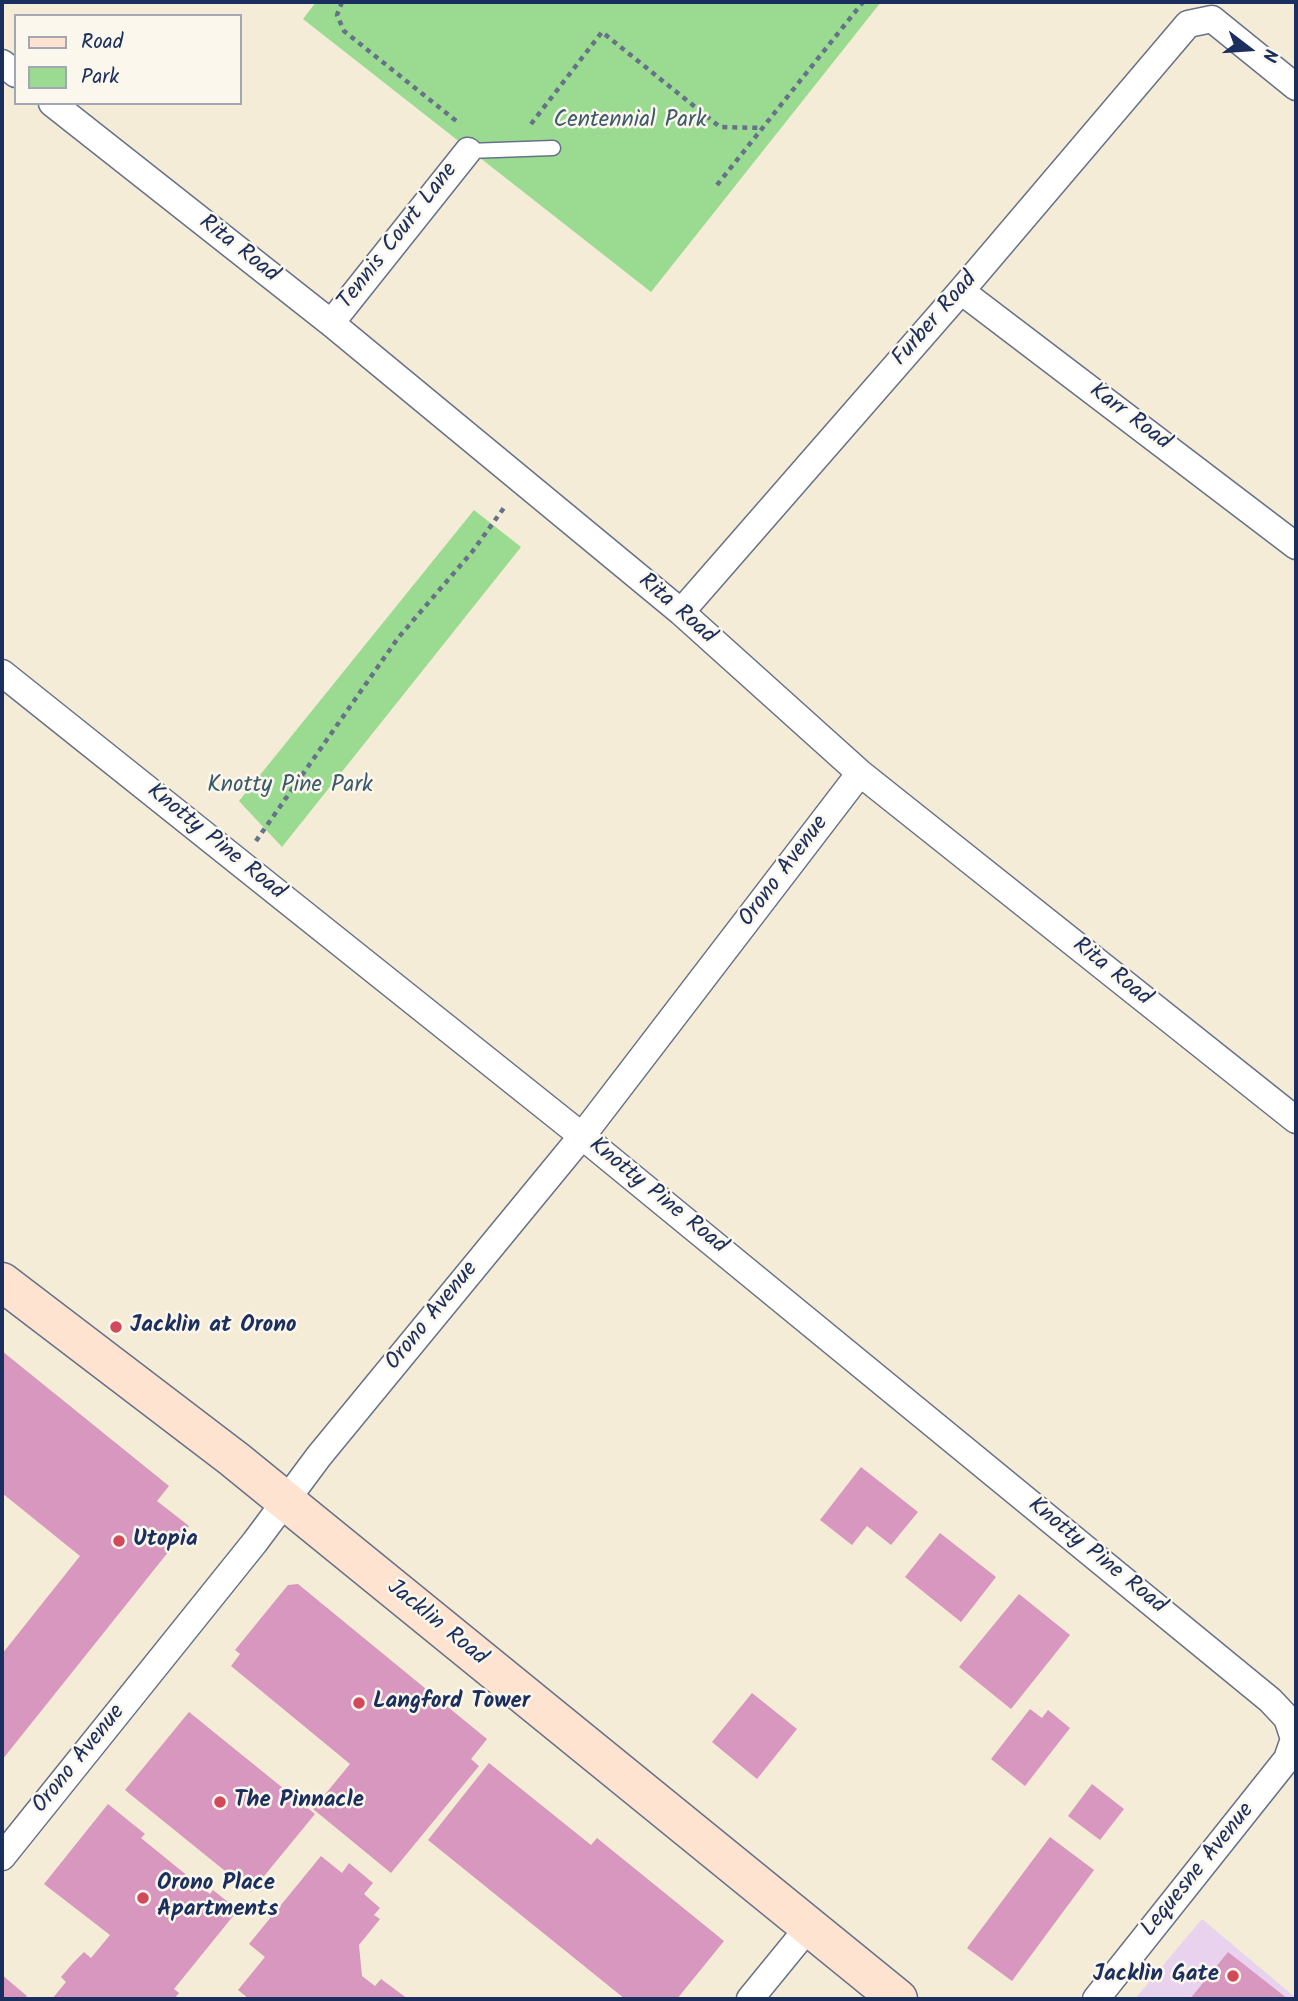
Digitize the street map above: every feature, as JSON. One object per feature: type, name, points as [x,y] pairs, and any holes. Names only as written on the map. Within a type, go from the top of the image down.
[{"type":"main road","name":"Jacklin Road","points":[[2,1282],[234,1459],[898,1999]]},
{"type":"street","name":"Furber Road","points":[[681,612],[961,291],[1188,24],[1212,19],[1296,87]]},
{"type":"street","name":"Rita Road","points":[[55,105],[331,323],[681,612],[860,773],[1296,1120]]},
{"type":"street","name":"Tennis Court Lane","points":[[331,323],[468,151]]},
{"type":"street","name":"Karr Road","points":[[961,291],[1296,546]]},
{"type":"street","name":"Knotty Pine Road","points":[[2,673],[582,1136],[1270,1700],[1287,1718],[1294,1739]]},
{"type":"street","name":"Orono Avenue","points":[[2,1857],[319,1456],[582,1136],[860,773]]},
{"type":"street","name":"Lequesne Avenue","points":[[1096,1999],[1272,1780],[1287,1759],[1294,1739]]},
{"type":"street","points":[[750,1999],[808,1928]]},
{"type":"lane","points":[[468,151],[553,148]]},
{"type":"path","points":[[342,2],[337,15],[344,31],[460,122],[468,151]]},
{"type":"path","points":[[717,185],[863,2]]},
{"type":"path","points":[[511,149],[602,32],[720,127],[763,128]]},
{"type":"path","points":[[239,862],[274,819],[398,638],[472,552],[523,482]]},
{"type":"shaded area","points":[[1202,1919],[1296,1998],[1296,1999],[1135,1999]]},
{"type":"green space","name":"Centennial Park","points":[[316,2],[881,2],[651,292],[303,19]]},
{"type":"green space","name":"Knotty Pine Park","points":[[474,510],[521,547],[282,847],[239,801]]},
{"type":"building","name":"Utopia","points":[[2,1351],[169,1486],[157,1501],[189,1526],[2,1760],[2,1654],[80,1556],[2,1493]]},
{"type":"building","points":[[861,1467],[918,1512],[891,1545],[867,1526],[852,1545],[820,1520]]},
{"type":"building","points":[[940,1533],[996,1577],[961,1622],[905,1577]]},
{"type":"building","name":"Langford Tower","points":[[298,1584],[487,1739],[471,1759],[479,1766],[391,1873],[313,1809],[350,1764],[231,1666],[240,1654],[235,1650],[288,1585]]},
{"type":"building","points":[[1019,1594],[1070,1635],[1011,1709],[959,1667]]},
{"type":"building","points":[[752,1693],[797,1729],[757,1779],[712,1742]]},
{"type":"building","points":[[1030,1709],[1042,1718],[1048,1710],[1070,1728],[1025,1786],[991,1759]]},
{"type":"building","name":"The Pinnacle","points":[[189,1712],[315,1814],[251,1892],[125,1790]]},
{"type":"building","points":[[489,1763],[591,1845],[597,1838],[724,1941],[677,1999],[625,1999],[428,1840]]},
{"type":"building","points":[[1092,1784],[1124,1809],[1100,1840],[1068,1816]]},
{"type":"building","name":"Orono Place Apartments","points":[[108,1804],[145,1834],[141,1838],[210,1894],[213,1890],[238,1910],[174,1989],[179,1993],[174,1999],[52,1999],[66,1982],[61,1977],[73,1963],[84,1952],[91,1958],[110,1935],[44,1884]]},
{"type":"building","points":[[1050,1837],[1094,1870],[1012,1981],[967,1948]]},
{"type":"building","points":[[321,1856],[342,1873],[349,1863],[373,1883],[364,1894],[380,1908],[374,1915],[380,1919],[359,1945],[362,1976],[375,1986],[381,1979],[408,1999],[249,1999],[238,1990],[265,1957],[249,1944]]},
{"type":"building","name":"Jacklin Gate","points":[[1228,1952],[1288,1999],[1190,1999]]},
{"type":"building","points":[[2,1975],[27,1996],[24,1999],[2,1999]]},
{"type":"place","name":"Jacklin at Orono","points":[[116,1327]]},
{"type":"place","name":"Utopia","points":[[119,1541]]},
{"type":"place","name":"Langford Tower","points":[[359,1703]]},
{"type":"place","name":"The Pinnacle","points":[[220,1802]]},
{"type":"place","name":"Orono Place Apartments","points":[[143,1898]]},
{"type":"place","name":"Jacklin Gate","points":[[1233,1976]]}]
